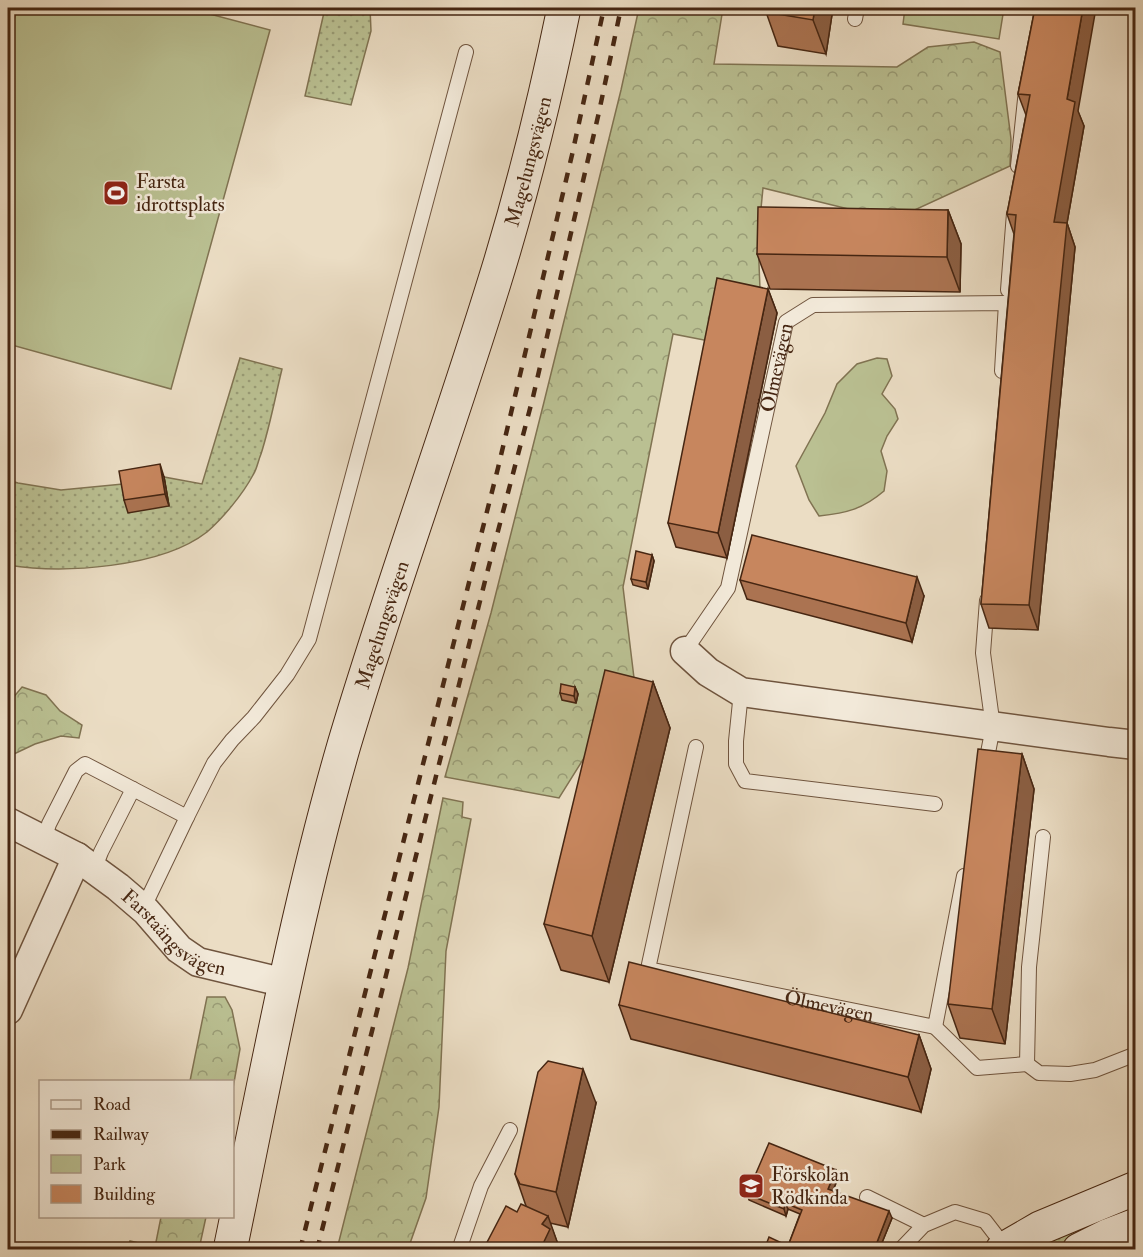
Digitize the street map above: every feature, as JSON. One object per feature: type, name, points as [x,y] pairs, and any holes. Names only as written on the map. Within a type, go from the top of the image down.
[{"type":"main road","name":"Magelungsvägen","points":[[230,1250],[302,906],[317,845],[344,745],[374,649],[494,282],[523,180],[564,8]]},
{"type":"main road","points":[[1004,1248],[1040,1228],[1136,1188]]},
{"type":"main road","points":[[1079,1250],[1136,1225]]},
{"type":"street","name":"Ölmevägen","points":[[685,651],[708,672],[741,692],[1136,745]]},
{"type":"street","name":"Farstaängsvägen","points":[[8,822],[86,864],[118,887],[143,909],[178,949],[198,962],[286,983]]},
{"type":"street","points":[[8,1010],[86,864]]},
{"type":"lane","points":[[143,909],[214,763],[287,675],[309,639],[466,52]]},
{"type":"lane","points":[[1008,290],[1027,79]]},
{"type":"lane","name":"Ölmevägen","points":[[685,651],[728,588],[786,322],[813,305],[1006,303],[1001,382]]},
{"type":"lane","points":[[982,784],[993,727],[983,653],[987,592]]},
{"type":"lane","points":[[741,692],[736,764],[745,781],[935,804]]},
{"type":"lane","name":"Ölmevägen","points":[[696,747],[648,969],[935,1027]]},
{"type":"lane","points":[[44,840],[49,824],[76,771],[85,764],[187,818]]},
{"type":"lane","points":[[86,864],[101,852],[133,789]]},
{"type":"lane","points":[[1028,1064],[1029,967],[1043,837]]},
{"type":"lane","points":[[966,866],[935,1027],[977,1068],[1028,1064],[1039,1073],[1070,1074],[1095,1070],[1136,1054]]},
{"type":"lane","points":[[459,1250],[481,1186],[510,1130]]},
{"type":"lane","points":[[867,1197],[924,1226]]},
{"type":"lane","points":[[900,1250],[924,1226],[955,1212],[985,1221],[1004,1248]]},
{"type":"green space","name":"Farsta idrottsplats","points":[[17,8],[187,8],[270,30],[171,389],[8,344],[8,43]]},
{"type":"green space","points":[[325,8],[370,8],[371,31],[351,105],[305,96]]},
{"type":"green space","points":[[639,8],[723,8],[714,64],[897,67],[928,47],[974,42],[1000,52],[1011,139],[1010,166],[893,220],[763,188],[758,239],[760,289],[709,341],[673,334],[623,587],[634,678],[559,798],[445,777],[491,613],[621,90]]},
{"type":"green space","points":[[905,8],[1004,8],[999,39],[903,24]]},
{"type":"green space","points":[[240,358],[282,369],[256,470],[244,490],[220,520],[207,532],[164,554],[138,561],[56,569],[8,565],[8,480],[61,490],[123,484],[169,506],[164,477],[202,484]]},
{"type":"green space","points":[[877,358],[887,359],[892,376],[882,394],[895,409],[898,419],[881,451],[887,471],[884,491],[854,509],[819,516],[809,500],[796,466],[825,413],[837,384],[857,364]]},
{"type":"green space","points":[[22,687],[46,695],[60,711],[82,725],[79,738],[61,736],[35,744],[14,754],[8,740],[8,726],[12,699]]},
{"type":"green space","points":[[443,798],[463,802],[462,817],[471,819],[446,951],[439,1107],[426,1198],[408,1249],[337,1249],[408,968]]},
{"type":"green space","points":[[207,997],[225,997],[232,1010],[240,1049],[234,1082],[234,1080],[190,1080]]},
{"type":"green space","points":[[1135,1201],[1135,1214],[1057,1249],[1029,1250]]},
{"type":"green space","points":[[161,1218],[206,1218],[199,1249],[127,1249],[130,1241],[155,1247]]},
{"type":"building","points":[[766,8],[815,8],[813,20],[766,12]]},
{"type":"building","points":[[1035,8],[1083,8],[1067,99],[1075,102],[1054,222],[1067,223],[1029,605],[981,604],[1016,215],[1007,214],[1030,95],[1018,94]]},
{"type":"building","points":[[758,207],[948,210],[947,257],[757,254]]},
{"type":"building","points":[[717,278],[768,289],[718,533],[668,523]]},
{"type":"building","points":[[160,464],[165,494],[124,500],[119,471]]},
{"type":"building","points":[[752,535],[917,577],[906,623],[740,580]]},
{"type":"building","points":[[636,551],[652,555],[646,582],[631,579]]},
{"type":"building","points":[[605,670],[653,682],[592,936],[544,924]]},
{"type":"building","points":[[561,684],[575,687],[574,696],[560,693]]},
{"type":"building","points":[[978,749],[1022,754],[992,1009],[948,1004]]},
{"type":"building","points":[[629,962],[919,1035],[908,1077],[619,1005]]},
{"type":"building","points":[[548,1061],[583,1069],[556,1192],[520,1184],[515,1174],[538,1072]]},
{"type":"building","points":[[769,1143],[836,1170],[828,1189],[889,1211],[874,1250],[850,1250],[843,1247],[842,1250],[764,1250],[769,1237],[788,1246],[802,1210],[785,1203],[784,1209],[747,1194]]},
{"type":"building","points":[[521,1204],[548,1216],[542,1224],[550,1229],[540,1250],[483,1250],[506,1206],[517,1212]]},
{"type":"railway","points":[[300,1250],[498,468],[572,155],[604,8]]},
{"type":"railway","points":[[317,1250],[533,397],[621,8]]},
{"type":"place","name":"Farsta idrottsplats","points":[[116,193]]},
{"type":"place","name":"Förskolan Rödkinda","points":[[751,1186]]}]
